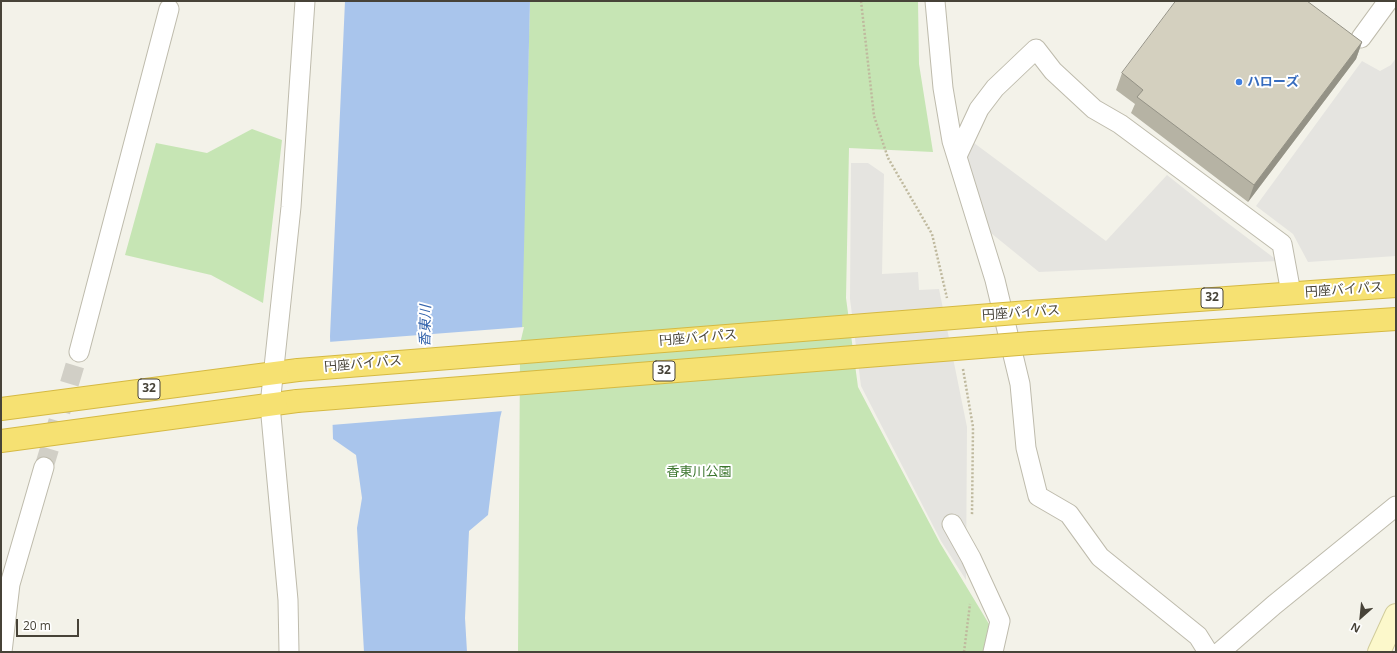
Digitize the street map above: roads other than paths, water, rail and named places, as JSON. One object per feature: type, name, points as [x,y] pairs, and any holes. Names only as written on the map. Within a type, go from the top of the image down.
[{"type":"highway","name":"円座バイパス","points":[[1,409],[273,372],[1029,312],[1396,286]]},
{"type":"highway","name":"32","points":[[1,441],[297,402],[1031,343],[1396,320]]},
{"type":"main road","points":[[1379,652],[1396,615]]},
{"type":"street","points":[[288,652],[288,600],[270,405],[291,207],[304,1]]},
{"type":"street","points":[[935,1],[943,88],[952,141],[995,280],[1017,369],[1020,384],[1026,448],[1038,496],[1070,514],[1100,557],[1198,636],[1208,652]]},
{"type":"street","points":[[1361,38],[1388,1]]},
{"type":"street","points":[[79,352],[169,9]]},
{"type":"street","points":[[956,156],[979,109],[995,88],[1036,49],[1053,71],[1094,109],[1120,124],[1282,244],[1291,293]]},
{"type":"street","points":[[2,643],[10,584],[44,466]]},
{"type":"street","points":[[1220,652],[1396,506]]},
{"type":"street","points":[[952,524],[971,558],[1000,621],[993,652]]},
{"type":"water","name":"香東川","points":[[345,1],[530,1],[522,331],[500,418],[488,515],[469,531],[465,618],[467,652],[364,652],[357,528],[362,498],[356,455],[333,439],[330,336]]},
{"type":"tunnel","points":[[44,467],[79,352]]},
{"type":"place","name":"ハローズ","points":[[1239,82]]},
{"type":"park label","name":"香東川公園","points":[[699,472]]}]
